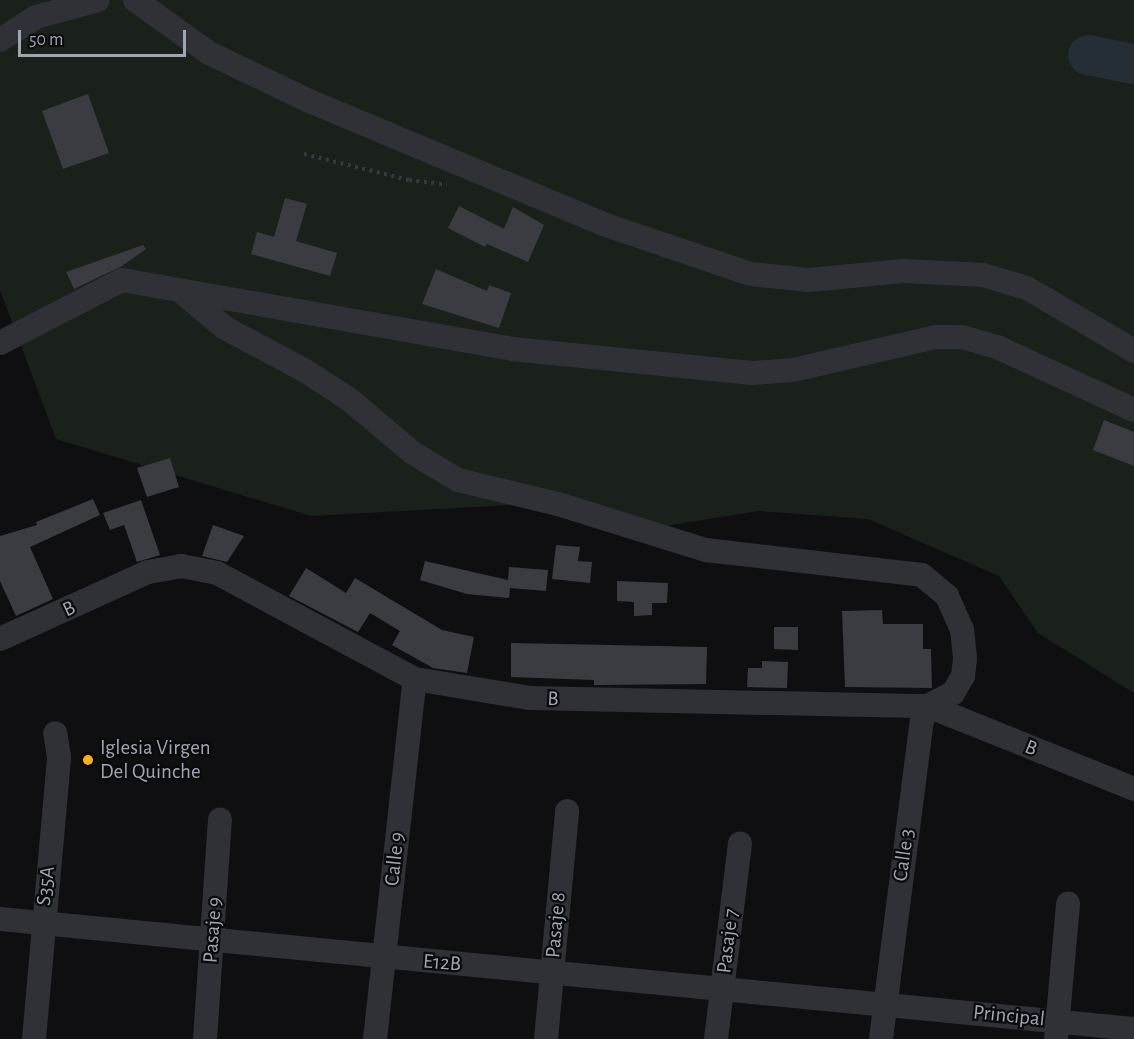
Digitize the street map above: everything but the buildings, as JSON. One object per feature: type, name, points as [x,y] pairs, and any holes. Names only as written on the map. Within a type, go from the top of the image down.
[{"type":"street","points":[[0,40],[36,17],[99,0]]},
{"type":"street","points":[[135,0],[209,53],[278,86],[603,224],[750,274],[809,280],[904,271],[983,275],[1027,288],[1134,351]]},
{"type":"street","points":[[0,343],[122,280],[183,293],[512,349],[752,373],[793,370],[936,337],[962,337],[997,347],[1134,410]]},
{"type":"street","points":[[183,293],[225,328],[340,394],[413,453],[458,480],[558,504],[706,550],[922,575],[947,596],[962,628],[965,658],[963,676],[953,693],[928,706]]},
{"type":"street","name":"B","points":[[0,639],[148,572],[181,566],[217,573],[415,679],[530,698],[928,706],[1134,789]]},
{"type":"street","name":"Calle 9","points":[[375,1039],[415,679]]},
{"type":"street","name":"Calle 3","points":[[881,1039],[922,721],[928,706]]},
{"type":"street","name":"S35A","points":[[34,1039],[42,924],[59,756],[55,733]]},
{"type":"street","name":"Pasaje 8","points":[[546,1039],[567,811]]},
{"type":"street","name":"Pasaje 9","points":[[205,1039],[220,820]]},
{"type":"street","name":"Pasaje 7","points":[[716,1039],[740,843]]},
{"type":"street","points":[[1057,1030],[1068,904]]},
{"type":"street","name":"E12B","points":[[0,919],[723,991],[884,1004]]},
{"type":"street","name":"Principal","points":[[884,1004],[1057,1030],[1134,1029]]},
{"type":"path","points":[[304,154],[409,180],[458,185]]},
{"type":"shaded area","points":[[0,0],[1134,0],[1134,693],[1038,633],[999,576],[868,519],[759,511],[646,529],[512,505],[311,516],[56,439],[0,290]]},
{"type":"waterway","points":[[1088,55],[1134,64]]},
{"type":"place","name":"Iglesia Virgen Del Quinche","points":[[88,760]]}]
